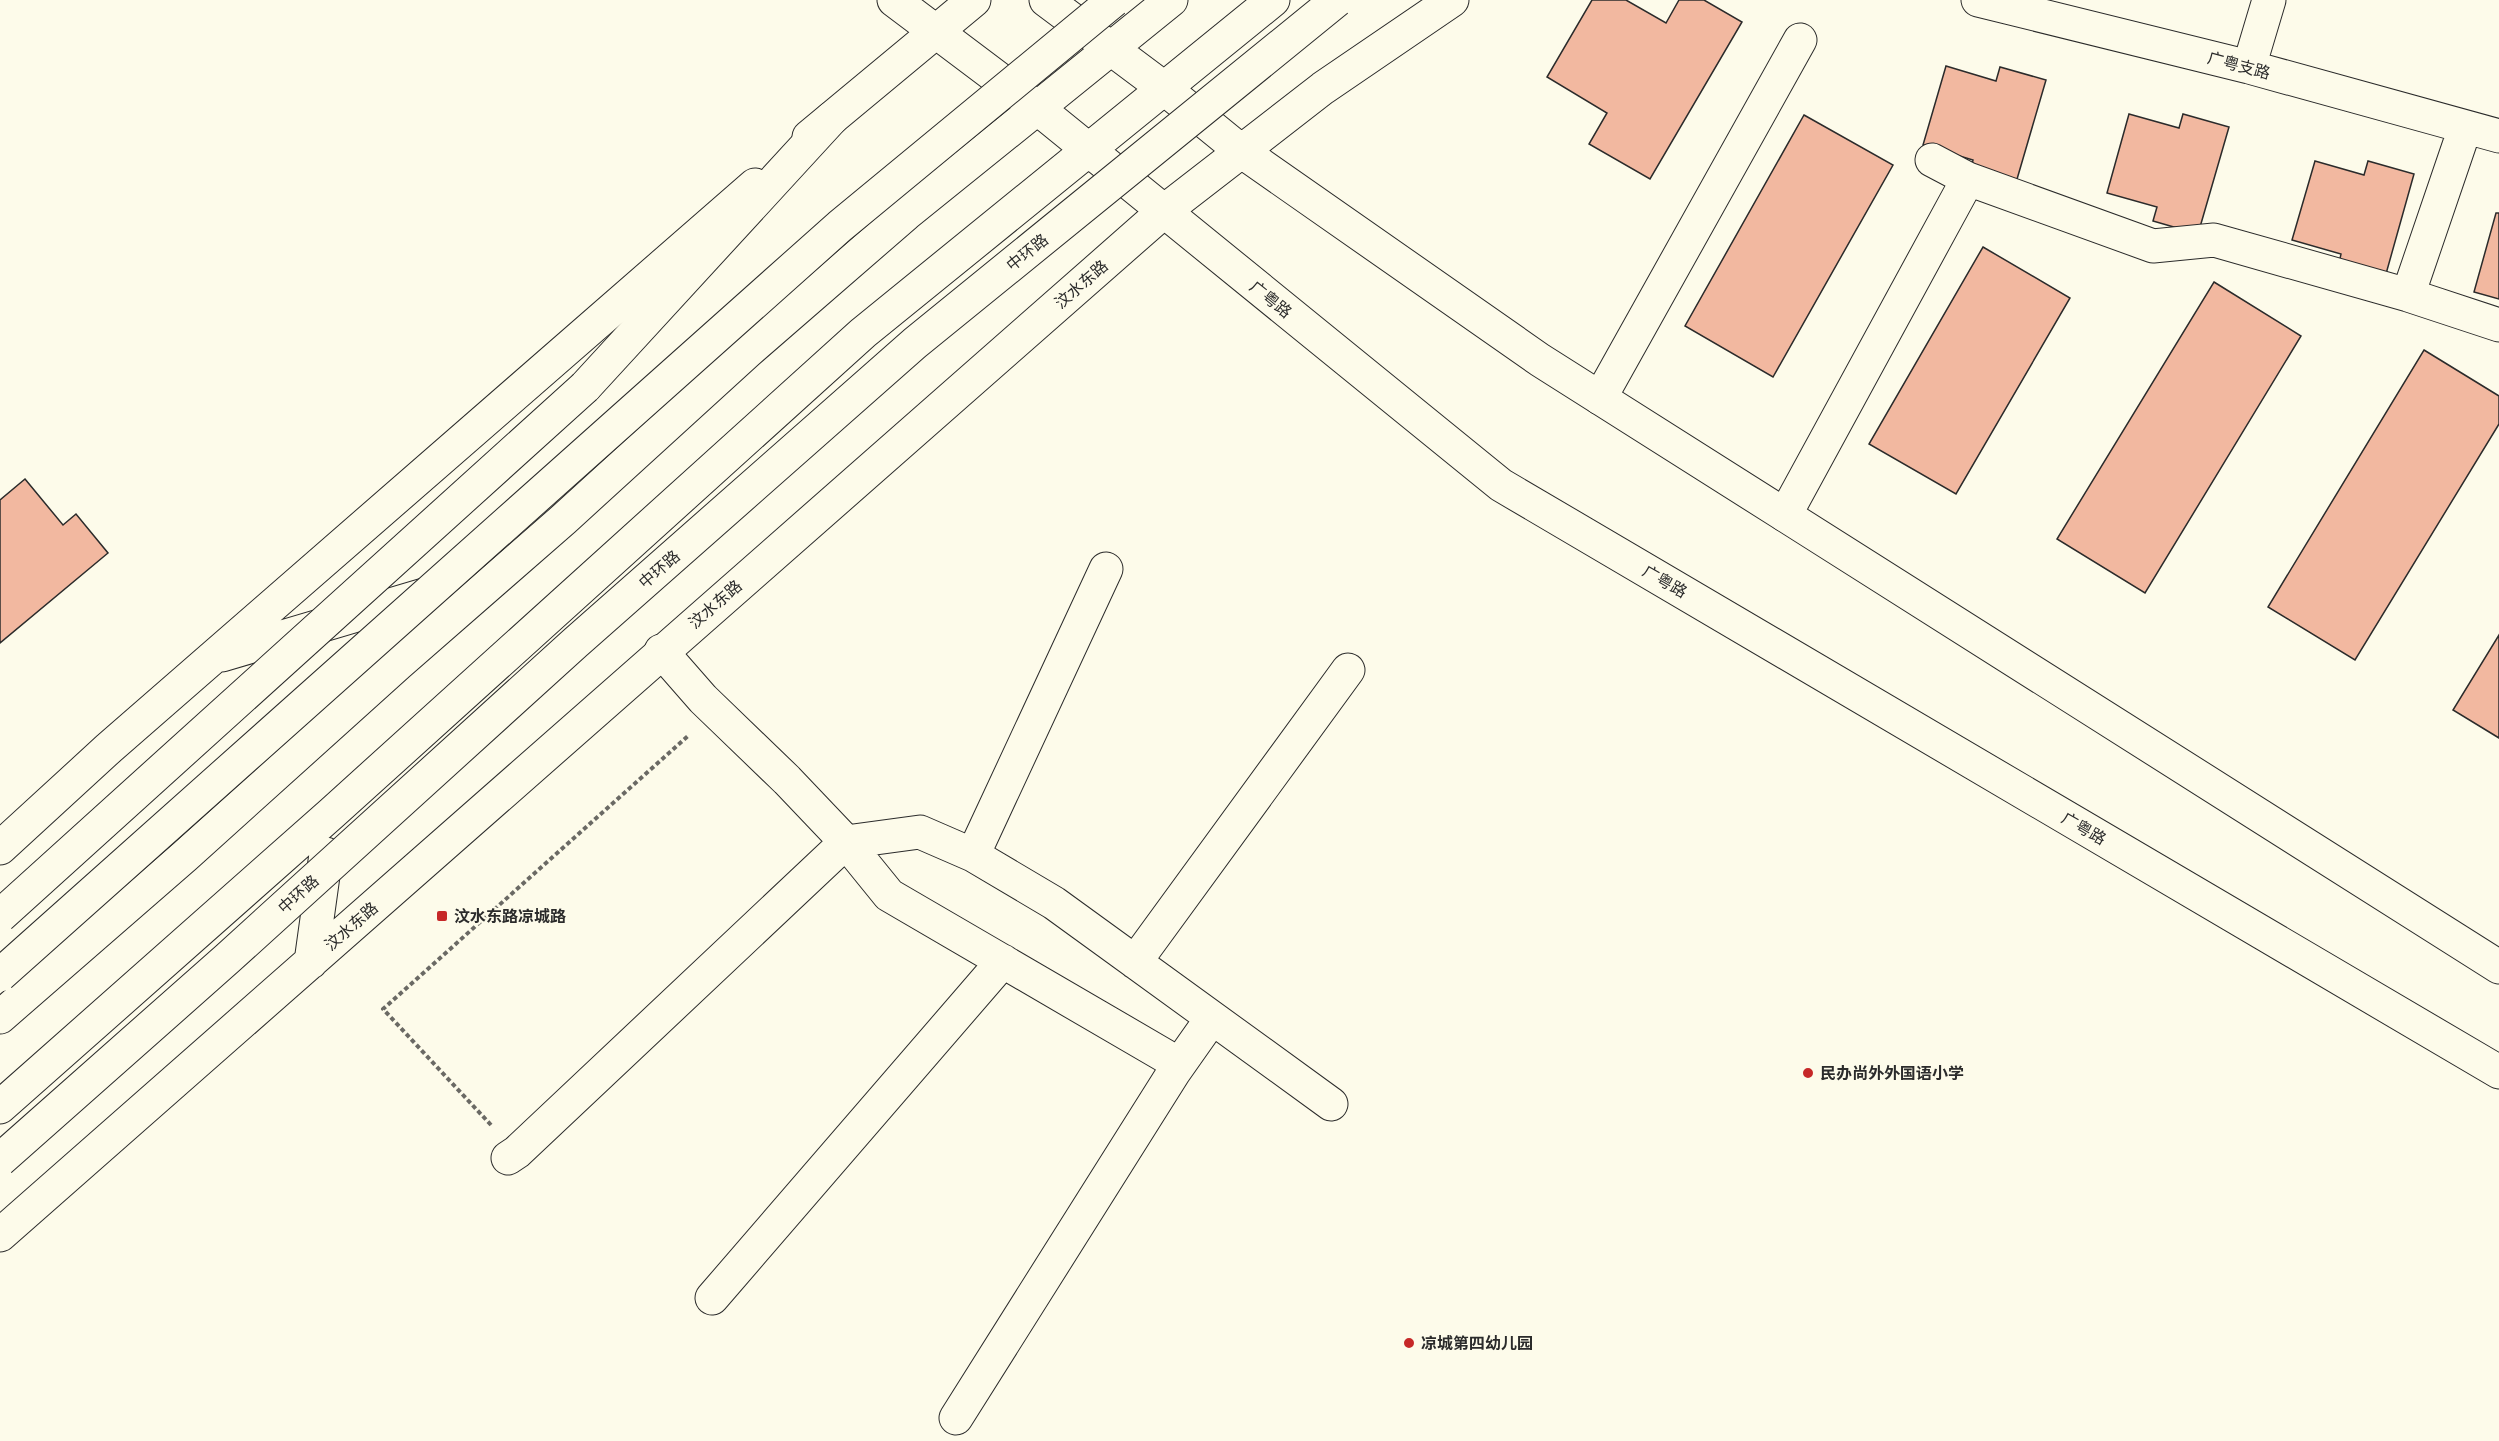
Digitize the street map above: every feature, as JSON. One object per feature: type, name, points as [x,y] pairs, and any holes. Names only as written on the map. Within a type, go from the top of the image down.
[{"type":"main road","name":"广粤路","points":[[894,0],[1036,107],[1501,485],[2499,1072]]},
{"type":"main road","points":[[0,848],[212,658],[832,118],[974,0]]},
{"type":"main road","points":[[1046,0],[1165,89],[1241,151],[1540,360],[2499,967]]},
{"type":"main road","points":[[0,975],[840,226],[1114,0]]},
{"type":"main road","points":[[0,1017],[185,856],[747,352],[906,214],[1036,107],[1172,0]]},
{"type":"main road","points":[[0,1107],[332,813],[863,333],[1273,0]]},
{"type":"main road","name":"中环路","points":[[0,1160],[228,958],[575,643],[906,351],[1337,0]]},
{"type":"main road","name":"汶水东路","points":[[0,1235],[661,651],[1163,212],[1323,88],[1452,0]]},
{"type":"main road","name":"广粤支路","points":[[1978,0],[2249,67],[2499,136]]},
{"type":"main road","points":[[2249,67],[2269,0]]},
{"type":"main road","points":[[1600,399],[1800,40]]},
{"type":"main road","points":[[0,916],[585,387],[832,118]]},
{"type":"main road","points":[[2408,295],[2465,128]]},
{"type":"main road","points":[[1932,160],[1968,179],[2153,246],[2214,240],[2408,295],[2499,325]]},
{"type":"main road","points":[[1785,515],[1968,179]]},
{"type":"main road","points":[[973,855],[1106,569]]},
{"type":"main road","points":[[212,658],[505,570]]},
{"type":"main road","points":[[661,651],[715,711],[846,842],[889,895],[1179,1064]]},
{"type":"main road","points":[[1136,962],[1348,670]]},
{"type":"main road","points":[[311,962],[332,813]]},
{"type":"main road","points":[[512,1155],[846,842],[920,832],[973,855],[1054,903],[1331,1104]]},
{"type":"main road","points":[[712,1298],[1002,961]]},
{"type":"main road","points":[[956,1418],[1179,1064],[1212,1018]]},
{"type":"path","points":[[512,1155],[383,1009],[715,711]]},
{"type":"building","points":[[1592,0],[1626,0],[1666,23],[1679,0],[1704,0],[1742,22],[1650,179],[1589,144],[1607,113],[1547,77]]},
{"type":"building","points":[[1946,66],[1996,81],[2000,67],[2046,80],[2015,186],[1970,174],[1973,160],[1923,145]]},
{"type":"building","points":[[2129,114],[2179,128],[2183,114],[2229,127],[2198,234],[2153,221],[2157,207],[2107,193]]},
{"type":"building","points":[[1804,115],[1893,165],[1773,377],[1685,326]]},
{"type":"building","points":[[2315,161],[2364,175],[2368,161],[2414,174],[2384,281],[2338,268],[2341,254],[2292,240]]},
{"type":"building","points":[[2496,213],[2499,213],[2499,299],[2474,292]]},
{"type":"building","points":[[1983,247],[2070,298],[1956,494],[1869,444]]},
{"type":"building","points":[[2214,282],[2301,336],[2145,593],[2057,539]]},
{"type":"building","points":[[2424,350],[2499,396],[2499,424],[2355,660],[2268,607]]},
{"type":"building","points":[[25,479],[63,525],[76,514],[108,553],[0,643],[0,500]]},
{"type":"building","points":[[2499,635],[2499,738],[2453,710]]},
{"type":"place","name":"汶水东路凉城路","points":[[442,916]]},
{"type":"place","name":"民办尚外外国语小学","points":[[1808,1073]]},
{"type":"place","name":"凉城第四幼儿园","points":[[1409,1343]]}]
